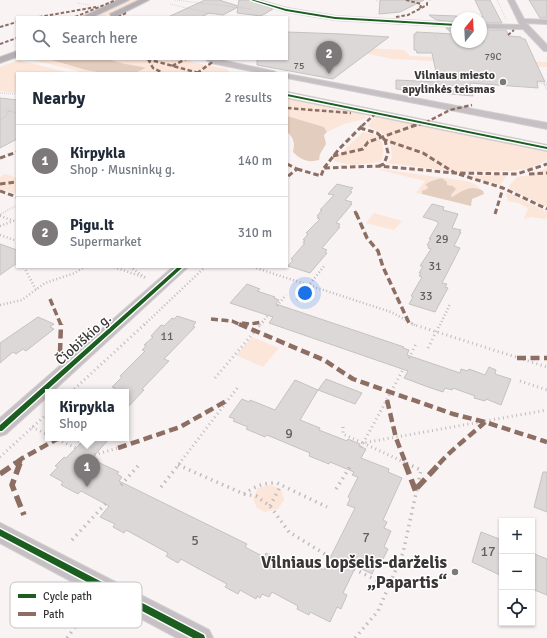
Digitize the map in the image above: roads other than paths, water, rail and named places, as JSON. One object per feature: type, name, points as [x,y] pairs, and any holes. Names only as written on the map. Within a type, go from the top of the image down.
[{"type":"main road","points":[[88,16],[125,0]]},
{"type":"main road","points":[[109,16],[145,0]]},
{"type":"main road","points":[[0,49],[16,43]]},
{"type":"main road","points":[[0,60],[16,54]]},
{"type":"street","points":[[252,0],[286,10],[342,18],[451,25]]},
{"type":"street","points":[[511,0],[523,24],[547,48]]},
{"type":"street","points":[[270,16],[286,10]]},
{"type":"street","points":[[487,26],[547,22]]},
{"type":"street","points":[[212,60],[234,69],[263,72]]},
{"type":"street","points":[[288,76],[547,126]]},
{"type":"street","points":[[288,96],[547,148]]},
{"type":"street","name":"Čiobiškio g.","points":[[0,429],[180,268]]},
{"type":"street","points":[[0,532],[95,582]]},
{"type":"street","points":[[142,607],[201,638]]},
{"type":"place","name":"Pigu.lt","points":[[329,74]]},
{"type":"place","name":"Vilniaus miesto apylinkės teismas","points":[[503,82]]},
{"type":"place","name":"Kirpykla","points":[[87,487]]},
{"type":"place","name":"Vilniaus lopšelis-darželis „Papartis“","points":[[455,572]]}]
